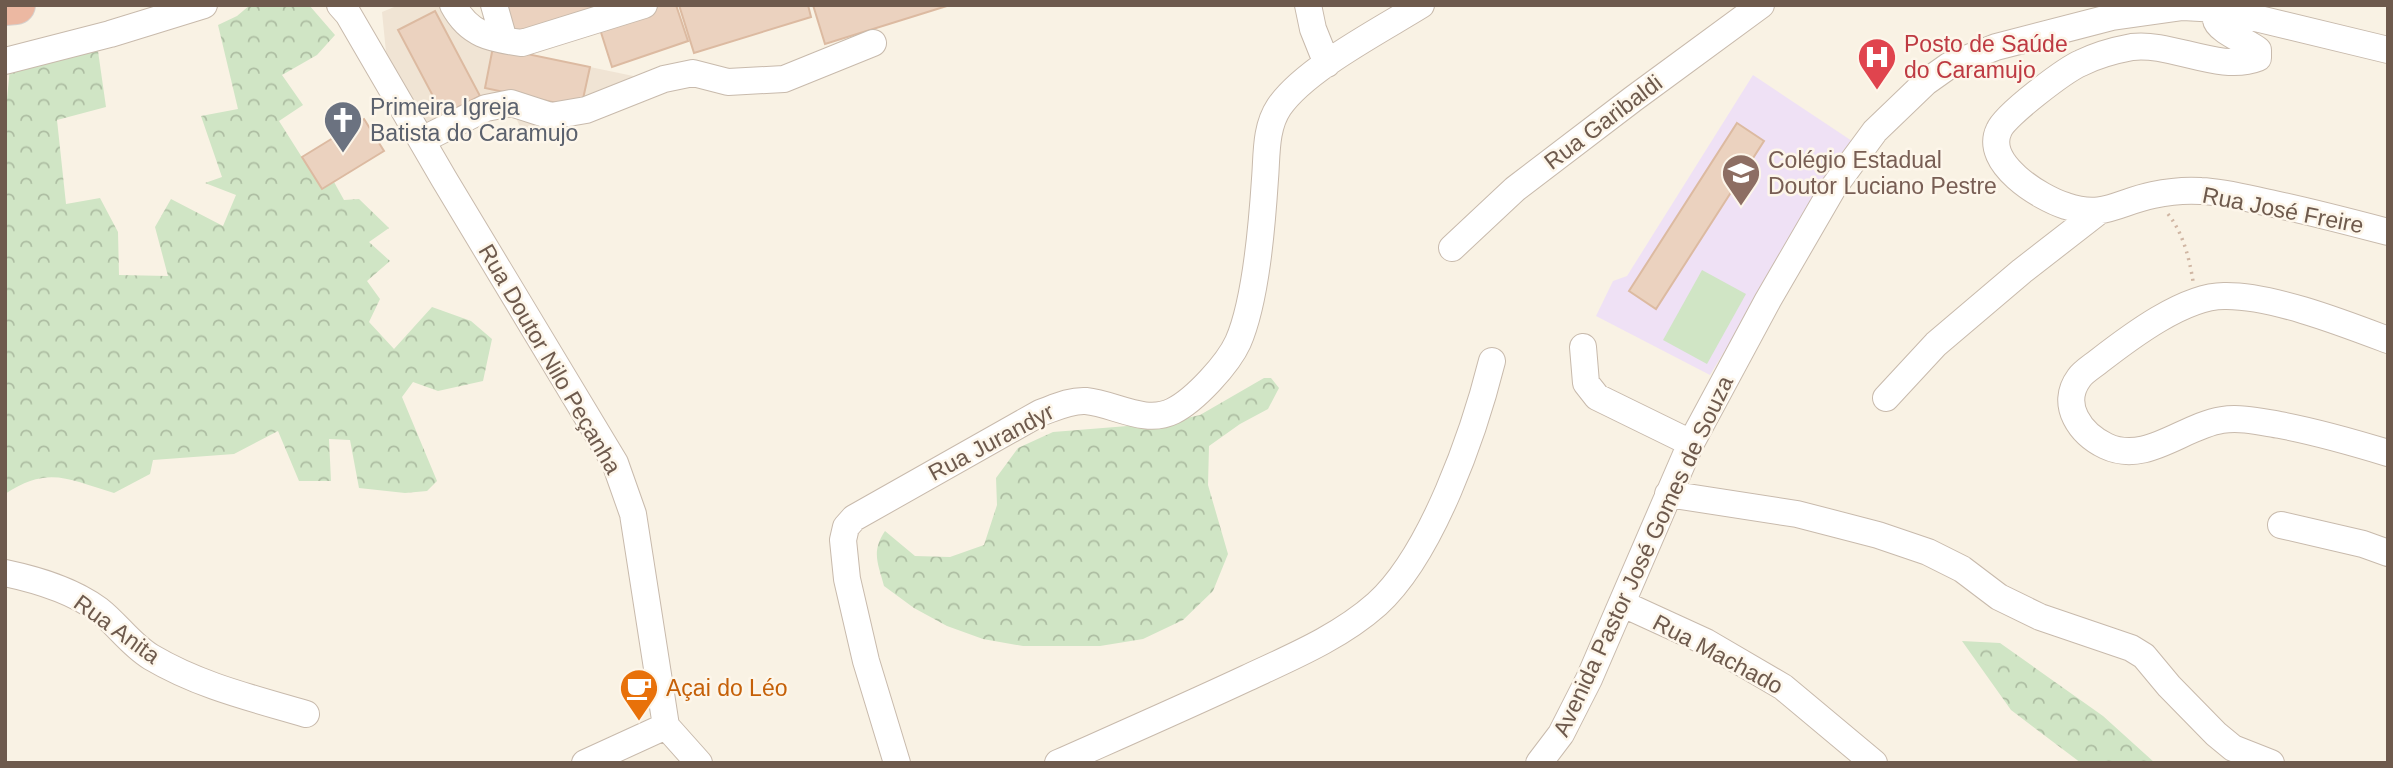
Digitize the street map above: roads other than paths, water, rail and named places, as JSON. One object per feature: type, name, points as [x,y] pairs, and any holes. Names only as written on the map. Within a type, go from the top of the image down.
[{"type":"highway","points":[[5,6],[16,5]]},
{"type":"street","points":[[5,61],[110,34],[204,5]]},
{"type":"street","name":"Rua Doutor Nilo Peçanha","points":[[340,5],[348,14],[368,52],[615,463],[633,514],[666,726]]},
{"type":"street","name":"Rua Doutor Nilo Peçanha","points":[[365,5],[368,52]]},
{"type":"street","points":[[494,5],[504,40]]},
{"type":"street","points":[[460,7],[464,24],[471,29],[522,43],[644,5]]},
{"type":"street","points":[[1308,5],[1313,29],[1327,64]]},
{"type":"street","name":"Rua Jurandyr","points":[[897,763],[866,661],[847,579],[843,540],[846,527],[854,518],[1052,408],[1083,401],[1158,417],[1174,410],[1204,389],[1237,344],[1244,323],[1260,237],[1266,143],[1278,108],[1297,86],[1327,64],[1421,5]]},
{"type":"street","name":"Rua Garibaldi","points":[[1452,248],[1515,189],[1761,5]]},
{"type":"street","name":"Avenida Pastor José Gomes de Souza","points":[[1539,763],[1560,734],[1589,679],[1691,443],[1768,300],[1833,188],[1875,131],[1926,82],[1950,65],[1996,47],[2112,17],[2183,7],[2218,9],[2388,50]]},
{"type":"street","name":"Rua José Freire","points":[[2218,9],[2216,20],[2219,26],[2251,44],[2258,50],[2258,58],[2225,61],[2133,47],[2080,63],[2028,99],[1998,130],[1997,149],[2002,162],[2027,186],[2065,206],[2098,212],[2153,195],[2201,191],[2245,197],[2388,232]]},
{"type":"street","points":[[422,141],[486,108],[511,103],[551,116],[586,110],[664,79],[693,73],[728,82],[783,79],[873,43]]},
{"type":"street","points":[[1886,398],[1936,344],[2022,271],[2098,212]]},
{"type":"street","points":[[2388,340],[2340,322],[2261,300],[2224,295],[2196,301],[2136,332],[2079,377],[2070,404],[2081,429],[2107,447],[2128,451],[2152,448],[2221,420],[2249,420],[2327,434],[2388,453]]},
{"type":"street","points":[[1583,347],[1586,383],[1597,397],[1691,443]]},
{"type":"street","points":[[1058,763],[1297,654],[1348,626],[1377,603],[1406,570],[1432,525],[1465,451],[1492,361]]},
{"type":"street","points":[[1668,494],[1797,514],[1878,535],[1928,552],[1962,569],[1999,597],[2040,617],[2131,648],[2144,656],[2169,686],[2233,748],[2272,763]]},
{"type":"street","points":[[2281,525],[2363,544],[2388,553]]},
{"type":"street","name":"Rua Anita","points":[[5,573],[37,580],[74,595],[99,610],[148,655],[196,681],[306,714]]},
{"type":"street","name":"Rua Machado","points":[[1623,604],[1706,642],[1783,687],[1874,763]]},
{"type":"street","points":[[585,763],[666,726],[699,763]]},
{"type":"place","name":"Posto de Saúde do Caramujo","points":[[1877,91]]},
{"type":"place","name":"Primeira Igreja Batista do Caramujo","points":[[343,154]]},
{"type":"place","name":"Colégio Estadual Doutor Luciano Pestre","points":[[1741,207]]},
{"type":"place","name":"Açai do Léo","points":[[639,722]]}]
